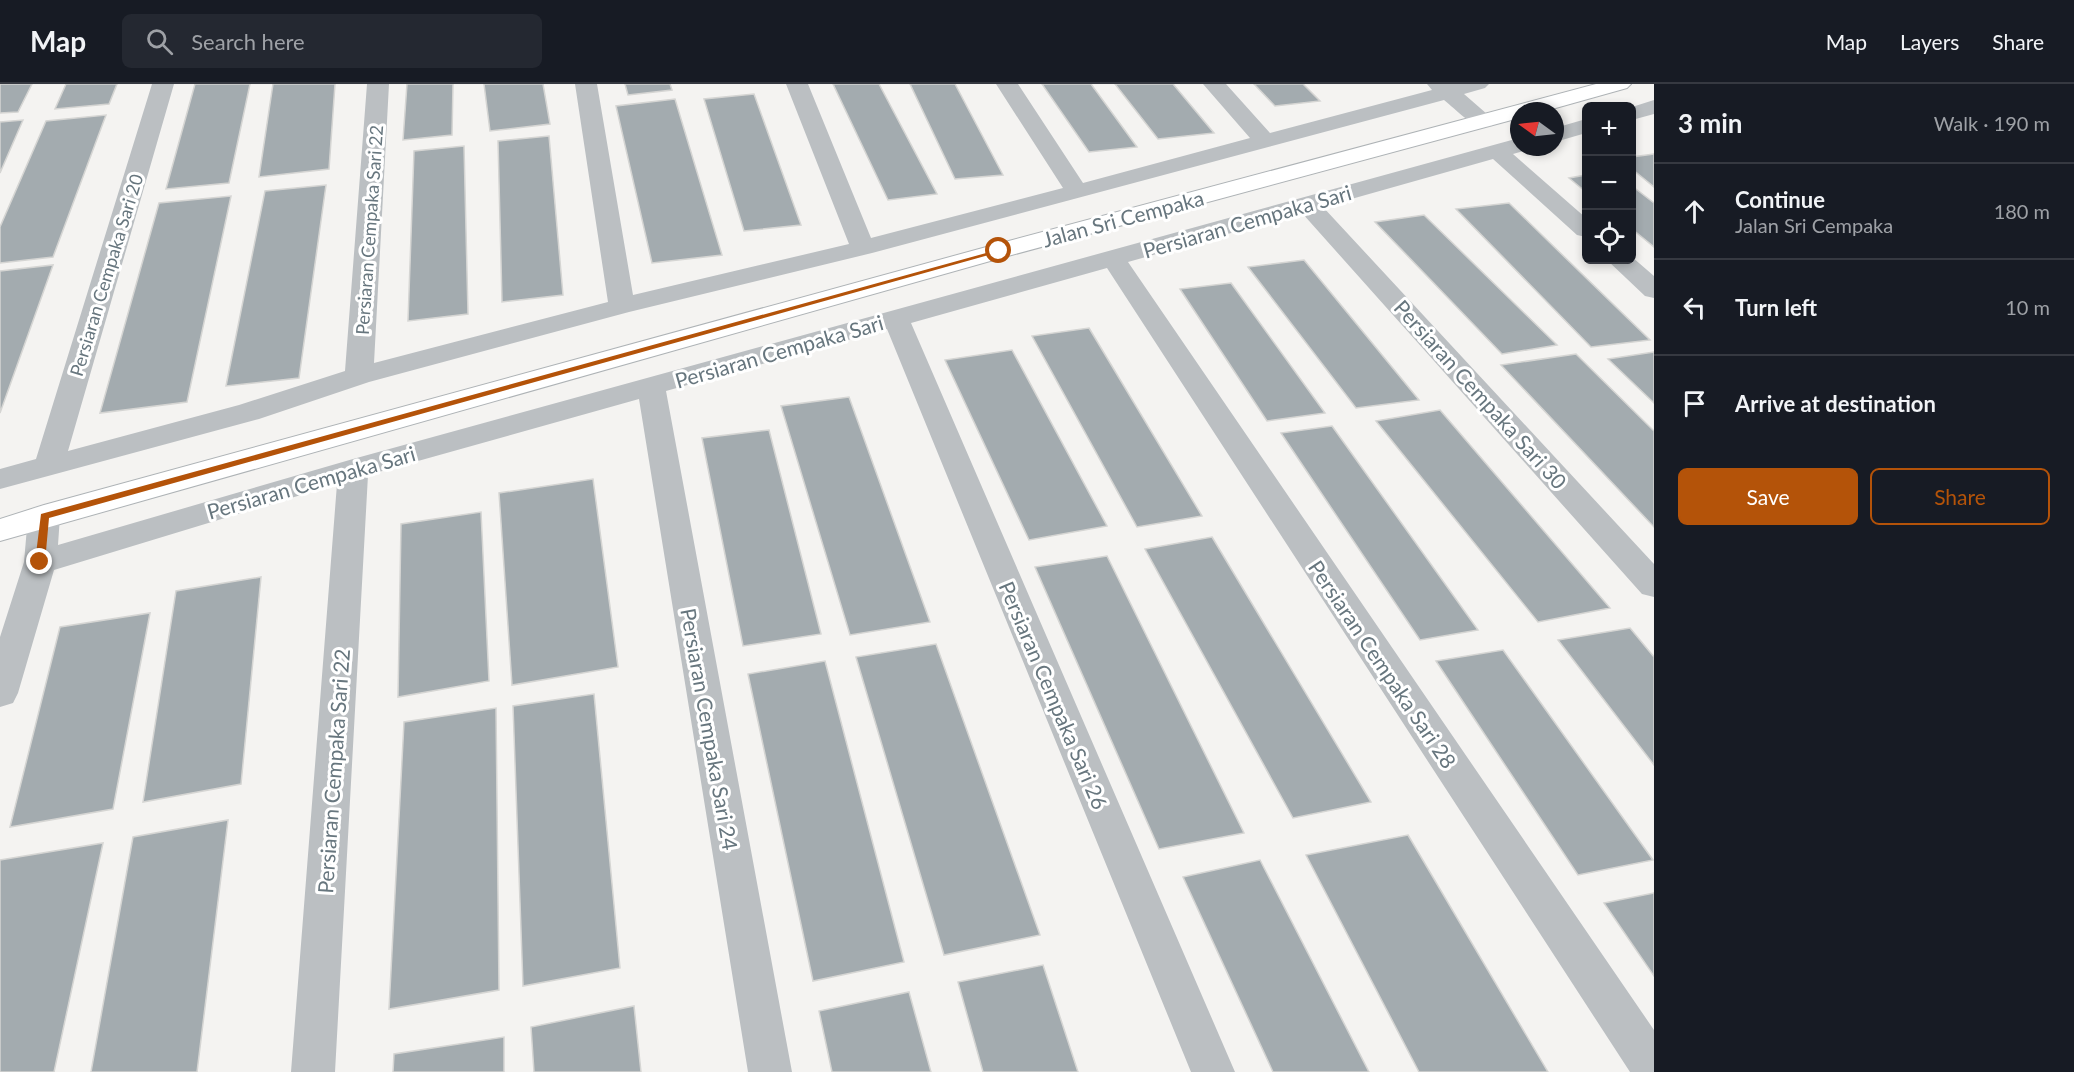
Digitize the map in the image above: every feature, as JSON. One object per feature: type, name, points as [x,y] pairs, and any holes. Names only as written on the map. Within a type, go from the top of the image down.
[{"type":"street","name":"Persiaran Cempaka Sari 20","points":[[49,465],[163,84]]},
{"type":"street","name":"Persiaran Cempaka Sari 22","points":[[359,376],[378,84]]},
{"type":"street","points":[[586,84],[622,306]]},
{"type":"street","points":[[797,84],[863,248]]},
{"type":"street","points":[[1007,84],[1077,192]]},
{"type":"street","points":[[1214,84],[1264,140]]},
{"type":"street","points":[[0,479],[249,412],[359,376],[622,306],[863,248],[1077,192],[1443,88],[1478,84]]},
{"type":"street","name":"Jalan Sri Cempaka","points":[[1553,102],[1620,84]]},
{"type":"street","points":[[1443,88],[1484,121]]},
{"type":"street","name":"Jalan Sri Cempaka","points":[[0,530],[965,261],[1510,114]]},
{"type":"street","points":[[1564,132],[1582,127]]},
{"type":"street","points":[[1508,148],[1582,225]]},
{"type":"street","name":"Persiaran Cempaka Sari","points":[[40,562],[353,469],[1508,148]]},
{"type":"street","name":"Persiaran Cempaka Sari 30","points":[[1307,204],[1654,585]]},
{"type":"street","name":"Persiaran Cempaka Sari 28","points":[[1113,258],[1654,1069]]},
{"type":"street","points":[[1625,264],[1654,290]]},
{"type":"street","name":"Persiaran Cempaka Sari 26","points":[[896,318],[1213,1072]]},
{"type":"street","name":"Persiaran Cempaka Sari 24","points":[[651,386],[770,1072]]},
{"type":"street","name":"Persiaran Cempaka Sari 22","points":[[313,1072],[353,469]]},
{"type":"street","points":[[0,693],[40,562],[45,516]]},
{"type":"building","points":[[0,84],[32,84],[18,112],[0,113]]},
{"type":"building","points":[[66,84],[117,84],[109,104],[55,109]]},
{"type":"building","points":[[195,84],[250,84],[229,183],[166,189]]},
{"type":"building","points":[[273,84],[335,84],[329,169],[259,177]]},
{"type":"building","points":[[407,84],[453,84],[452,135],[403,140]]},
{"type":"building","points":[[484,84],[543,84],[550,124],[490,131]]},
{"type":"building","points":[[625,84],[670,84],[672,90],[628,95]]},
{"type":"building","points":[[833,84],[879,84],[937,194],[888,200]]},
{"type":"building","points":[[910,84],[955,84],[1003,175],[955,179]]},
{"type":"building","points":[[1042,84],[1091,84],[1137,147],[1089,152]]},
{"type":"building","points":[[1115,84],[1173,84],[1214,133],[1158,139]]},
{"type":"building","points":[[1254,84],[1303,84],[1320,101],[1275,106]]},
{"type":"building","points":[[754,94],[801,225],[744,231],[704,99]]},
{"type":"building","points":[[675,99],[722,255],[652,263],[616,106]]},
{"type":"building","points":[[106,115],[53,257],[0,263],[0,227],[46,121]]},
{"type":"building","points":[[23,120],[0,173],[0,122]]},
{"type":"building","points":[[549,136],[563,295],[502,302],[498,141]]},
{"type":"building","points":[[464,146],[468,314],[408,321],[414,151]]},
{"type":"building","points":[[1654,154],[1654,187],[1636,172],[1636,156]]},
{"type":"building","points":[[1582,176],[1582,189],[1569,178]]},
{"type":"building","points":[[326,185],[299,378],[226,386],[265,191]]},
{"type":"building","points":[[1636,189],[1654,203],[1654,247],[1636,232]]},
{"type":"building","points":[[231,196],[187,402],[100,413],[159,203]]},
{"type":"building","points":[[1509,203],[1650,340],[1591,347],[1456,209]]},
{"type":"building","points":[[1424,215],[1557,345],[1502,354],[1375,222]]},
{"type":"building","points":[[1304,260],[1419,400],[1356,408],[1248,267]]},
{"type":"building","points":[[53,265],[0,413],[0,271]]},
{"type":"building","points":[[1231,283],[1325,413],[1267,421],[1180,289]]},
{"type":"building","points":[[1089,328],[1202,516],[1137,527],[1032,336]]},
{"type":"building","points":[[1012,350],[1107,526],[1029,540],[945,360]]},
{"type":"building","points":[[1654,352],[1654,403],[1608,359]]},
{"type":"building","points":[[1576,354],[1654,431],[1654,527],[1501,365]]},
{"type":"building","points":[[849,397],[930,622],[850,635],[781,406]]},
{"type":"building","points":[[1440,410],[1610,608],[1538,622],[1376,421]]},
{"type":"building","points":[[1332,426],[1478,630],[1420,640],[1281,433]]},
{"type":"building","points":[[769,430],[821,634],[743,646],[702,438]]},
{"type":"building","points":[[593,479],[618,667],[512,685],[499,493]]},
{"type":"building","points":[[481,512],[489,681],[398,697],[401,524]]},
{"type":"building","points":[[1212,537],[1371,802],[1293,818],[1145,549]]},
{"type":"building","points":[[1107,556],[1244,833],[1159,849],[1035,567]]},
{"type":"building","points":[[261,577],[241,784],[143,802],[176,591]]},
{"type":"building","points":[[150,613],[113,809],[10,827],[60,627]]},
{"type":"building","points":[[1630,628],[1654,657],[1654,765],[1558,640]]},
{"type":"building","points":[[936,644],[1040,935],[944,955],[856,657]]},
{"type":"building","points":[[1503,650],[1653,860],[1578,875],[1436,661]]},
{"type":"building","points":[[825,661],[904,962],[813,981],[748,674]]},
{"type":"building","points":[[594,694],[620,968],[523,986],[513,706]]},
{"type":"building","points":[[496,708],[499,990],[389,1009],[404,722]]},
{"type":"building","points":[[228,820],[197,1072],[91,1072],[133,837]]},
{"type":"building","points":[[1408,835],[1548,1072],[1419,1072],[1306,855]]},
{"type":"building","points":[[103,843],[54,1072],[0,1072],[0,860]]},
{"type":"building","points":[[1260,860],[1369,1072],[1273,1072],[1183,877]]},
{"type":"building","points":[[1654,893],[1654,976],[1604,903]]},
{"type":"building","points":[[1043,965],[1078,1072],[983,1072],[958,982]]},
{"type":"building","points":[[909,992],[931,1072],[832,1072],[819,1011]]},
{"type":"building","points":[[634,1006],[641,1072],[534,1072],[531,1027]]},
{"type":"building","points":[[504,1037],[504,1072],[393,1072],[394,1054]]},
{"type":"route","points":[[40,562],[45,516],[999,251]]}]
